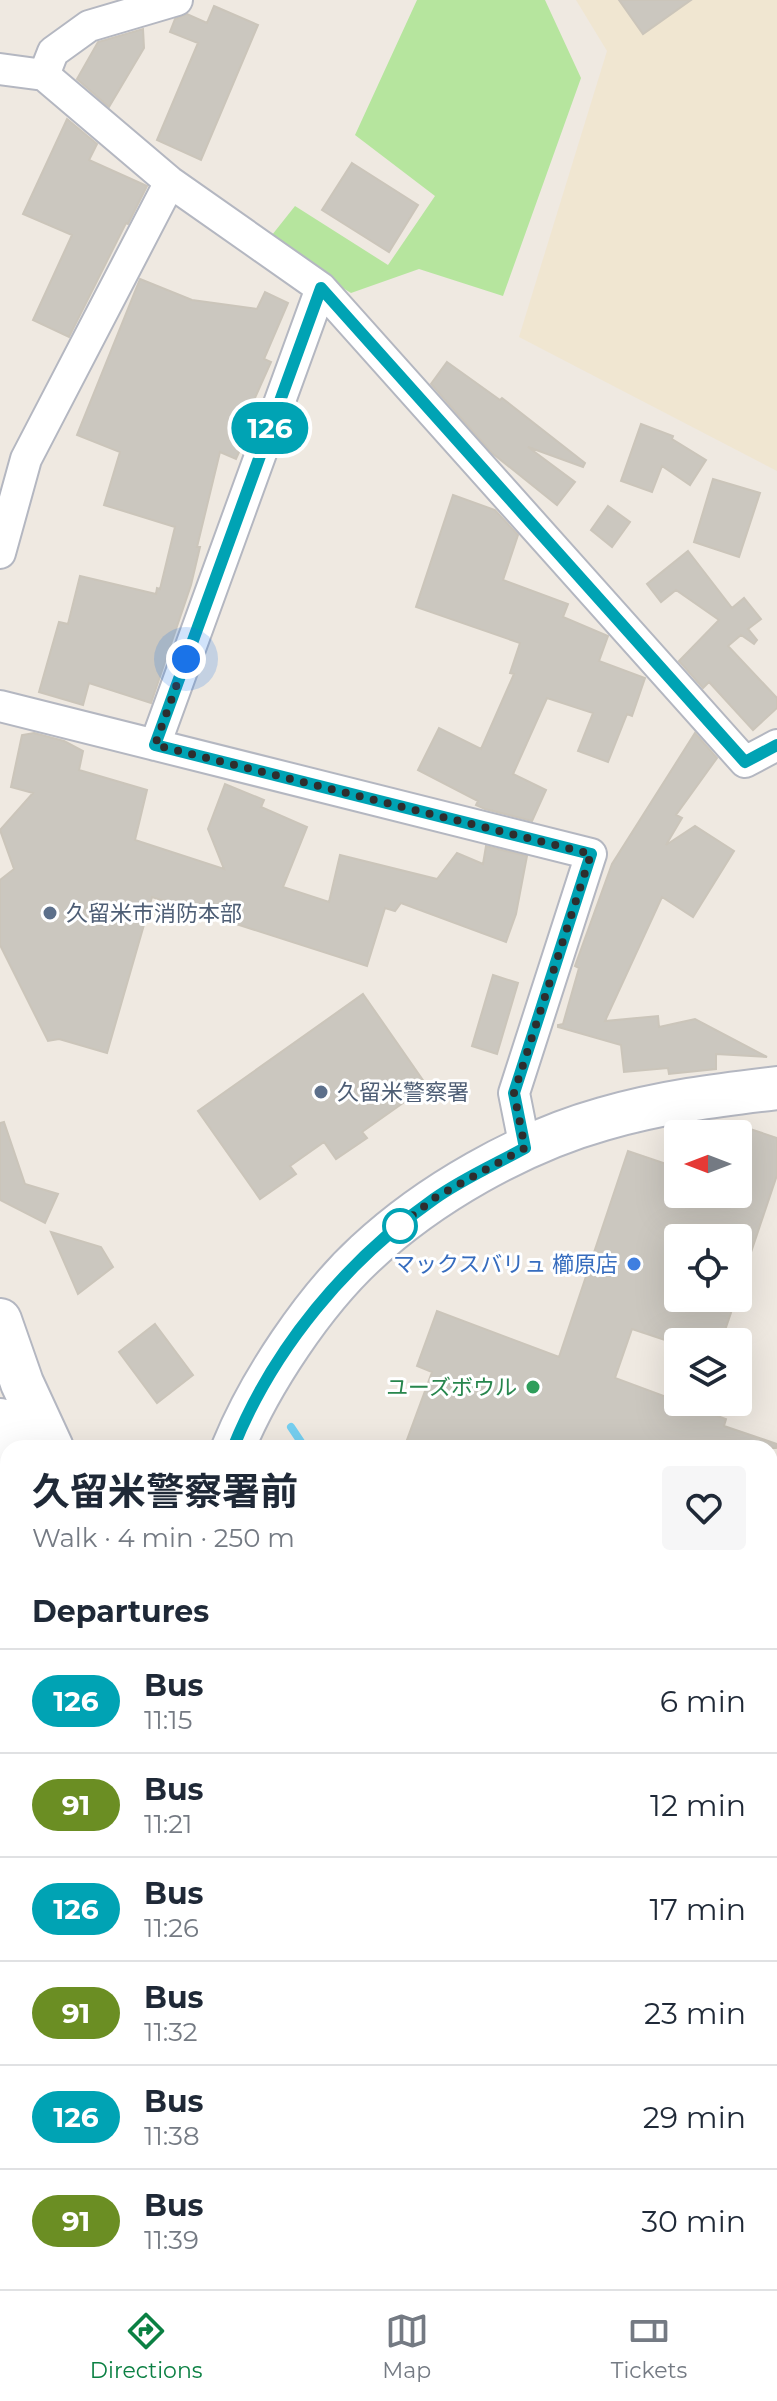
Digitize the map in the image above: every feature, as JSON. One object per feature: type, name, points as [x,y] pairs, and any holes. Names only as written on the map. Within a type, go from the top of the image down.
[{"type":"street","points":[[44,75],[53,52],[89,26],[169,2]]},
{"type":"street","points":[[0,69],[44,75],[170,182],[321,288],[745,762],[777,745]]},
{"type":"street","points":[[0,553],[26,459],[170,182]]},
{"type":"street","points":[[155,745],[321,288]]},
{"type":"street","points":[[0,706],[591,854],[514,1093],[525,1148]]},
{"type":"street","points":[[237,1440],[276,1366],[314,1311],[366,1253],[436,1197],[525,1148],[601,1119],[689,1098],[777,1088]]},
{"type":"street","points":[[0,1320],[22,1383],[48,1440]]},
{"type":"street","points":[[0,1420],[10,1440]]},
{"type":"shaded area","points":[[576,0],[777,0],[777,471],[519,337],[607,51]]},
{"type":"green space","points":[[417,0],[545,0],[581,78],[503,296],[419,269],[351,293],[312,269],[272,235],[295,206],[388,265],[435,196],[355,135]]},
{"type":"building","points":[[619,0],[691,0],[643,34]]},
{"type":"building","points":[[214,6],[258,25],[201,160],[157,140],[198,43],[170,32],[175,19],[187,14],[207,23]]},
{"type":"building","points":[[143,29],[144,48],[109,107],[77,79],[98,42]]},
{"type":"building","points":[[67,119],[97,144],[89,160],[147,186],[69,337],[33,320],[72,235],[23,214]]},
{"type":"building","points":[[352,163],[418,205],[389,252],[322,210]]},
{"type":"building","points":[[140,279],[192,300],[257,309],[265,292],[288,303],[264,359],[271,362],[246,418],[253,421],[236,459],[220,452],[191,585],[151,703],[89,683],[83,705],[39,692],[59,622],[68,624],[80,576],[156,594],[157,588],[160,589],[175,527],[104,505],[120,452],[77,435]]},
{"type":"building","points":[[447,362],[500,400],[502,398],[585,463],[583,467],[528,447],[575,482],[557,505],[492,453],[431,384]]},
{"type":"building","points":[[641,424],[673,436],[672,439],[706,460],[690,485],[662,466],[652,492],[621,481]]},
{"type":"building","points":[[713,479],[760,493],[739,557],[694,542]]},
{"type":"building","points":[[453,495],[495,510],[518,535],[503,580],[568,604],[563,617],[608,636],[599,661],[645,678],[632,716],[627,714],[608,762],[578,751],[593,713],[547,698],[513,774],[546,790],[532,821],[476,805],[478,801],[418,770],[439,728],[481,749],[514,674],[510,673],[520,643],[416,607]]},
{"type":"building","points":[[608,506],[630,522],[612,547],[591,530]]},
{"type":"building","points":[[688,551],[732,608],[744,598],[761,619],[748,629],[757,640],[754,644],[741,635],[728,646],[777,698],[777,708],[753,730],[709,682],[703,688],[679,661],[719,620],[676,590],[661,602],[647,584]]},
{"type":"building","points":[[34,733],[64,741],[83,751],[79,770],[147,790],[135,840],[224,869],[208,829],[225,784],[264,800],[261,807],[307,827],[283,887],[329,902],[340,855],[437,879],[457,853],[483,864],[486,846],[527,856],[516,914],[506,942],[401,903],[395,911],[385,908],[367,966],[152,897],[107,1053],[59,1039],[48,1041],[0,945],[0,880],[14,869],[0,830],[33,793],[11,787],[22,735]]},
{"type":"building","points":[[695,733],[717,758],[676,815],[682,818],[666,845],[695,826],[734,851],[693,917],[662,897],[605,1021],[658,1016],[659,1027],[695,1019],[767,1057],[716,1054],[716,1069],[669,1074],[668,1068],[624,1072],[621,1045],[558,1025],[563,1024],[579,968],[575,966],[612,864]]},
{"type":"building","points":[[493,975],[518,983],[497,1054],[472,1046]]},
{"type":"building","name":"久留米警察署","points":[[363,994],[427,1086],[362,1132],[367,1138],[336,1159],[324,1142],[290,1166],[296,1174],[260,1199],[198,1111]]},
{"type":"building","points":[[4,1122],[25,1184],[58,1194],[45,1223],[0,1200],[0,1123]]},
{"type":"building","points":[[752,1130],[777,1138],[777,1175],[752,1249],[752,1224],[664,1224],[664,1312],[731,1312],[726,1328],[664,1328],[664,1340],[632,1329],[615,1378],[664,1396],[664,1416],[718,1416],[726,1419],[724,1426],[765,1440],[407,1440],[432,1372],[417,1366],[437,1311],[559,1357],[628,1151],[664,1163],[664,1208],[752,1208]]},
{"type":"building","points":[[51,1232],[101,1247],[113,1267],[78,1294]]},
{"type":"building","points":[[155,1324],[193,1375],[157,1403],[119,1352]]},
{"type":"waterway","points":[[291,1427],[300,1440]]},
{"type":"bus line","name":"126","points":[[237,1440],[276,1366],[314,1311],[366,1253],[436,1197],[525,1148],[514,1093],[591,854],[155,745],[321,288],[745,762],[777,745]]},
{"type":"place","name":"久留米市消防本部","points":[[50,913]]},
{"type":"place","name":"久留米警察署","points":[[321,1092]]},
{"type":"place","name":"マックスバリュ 櫛原店","points":[[634,1264]]},
{"type":"place","name":"ユーズボウル","points":[[533,1387]]},
{"type":"route","points":[[186,659],[155,745],[591,854],[514,1093],[525,1148],[436,1197],[389,1234],[400,1226]]}]
